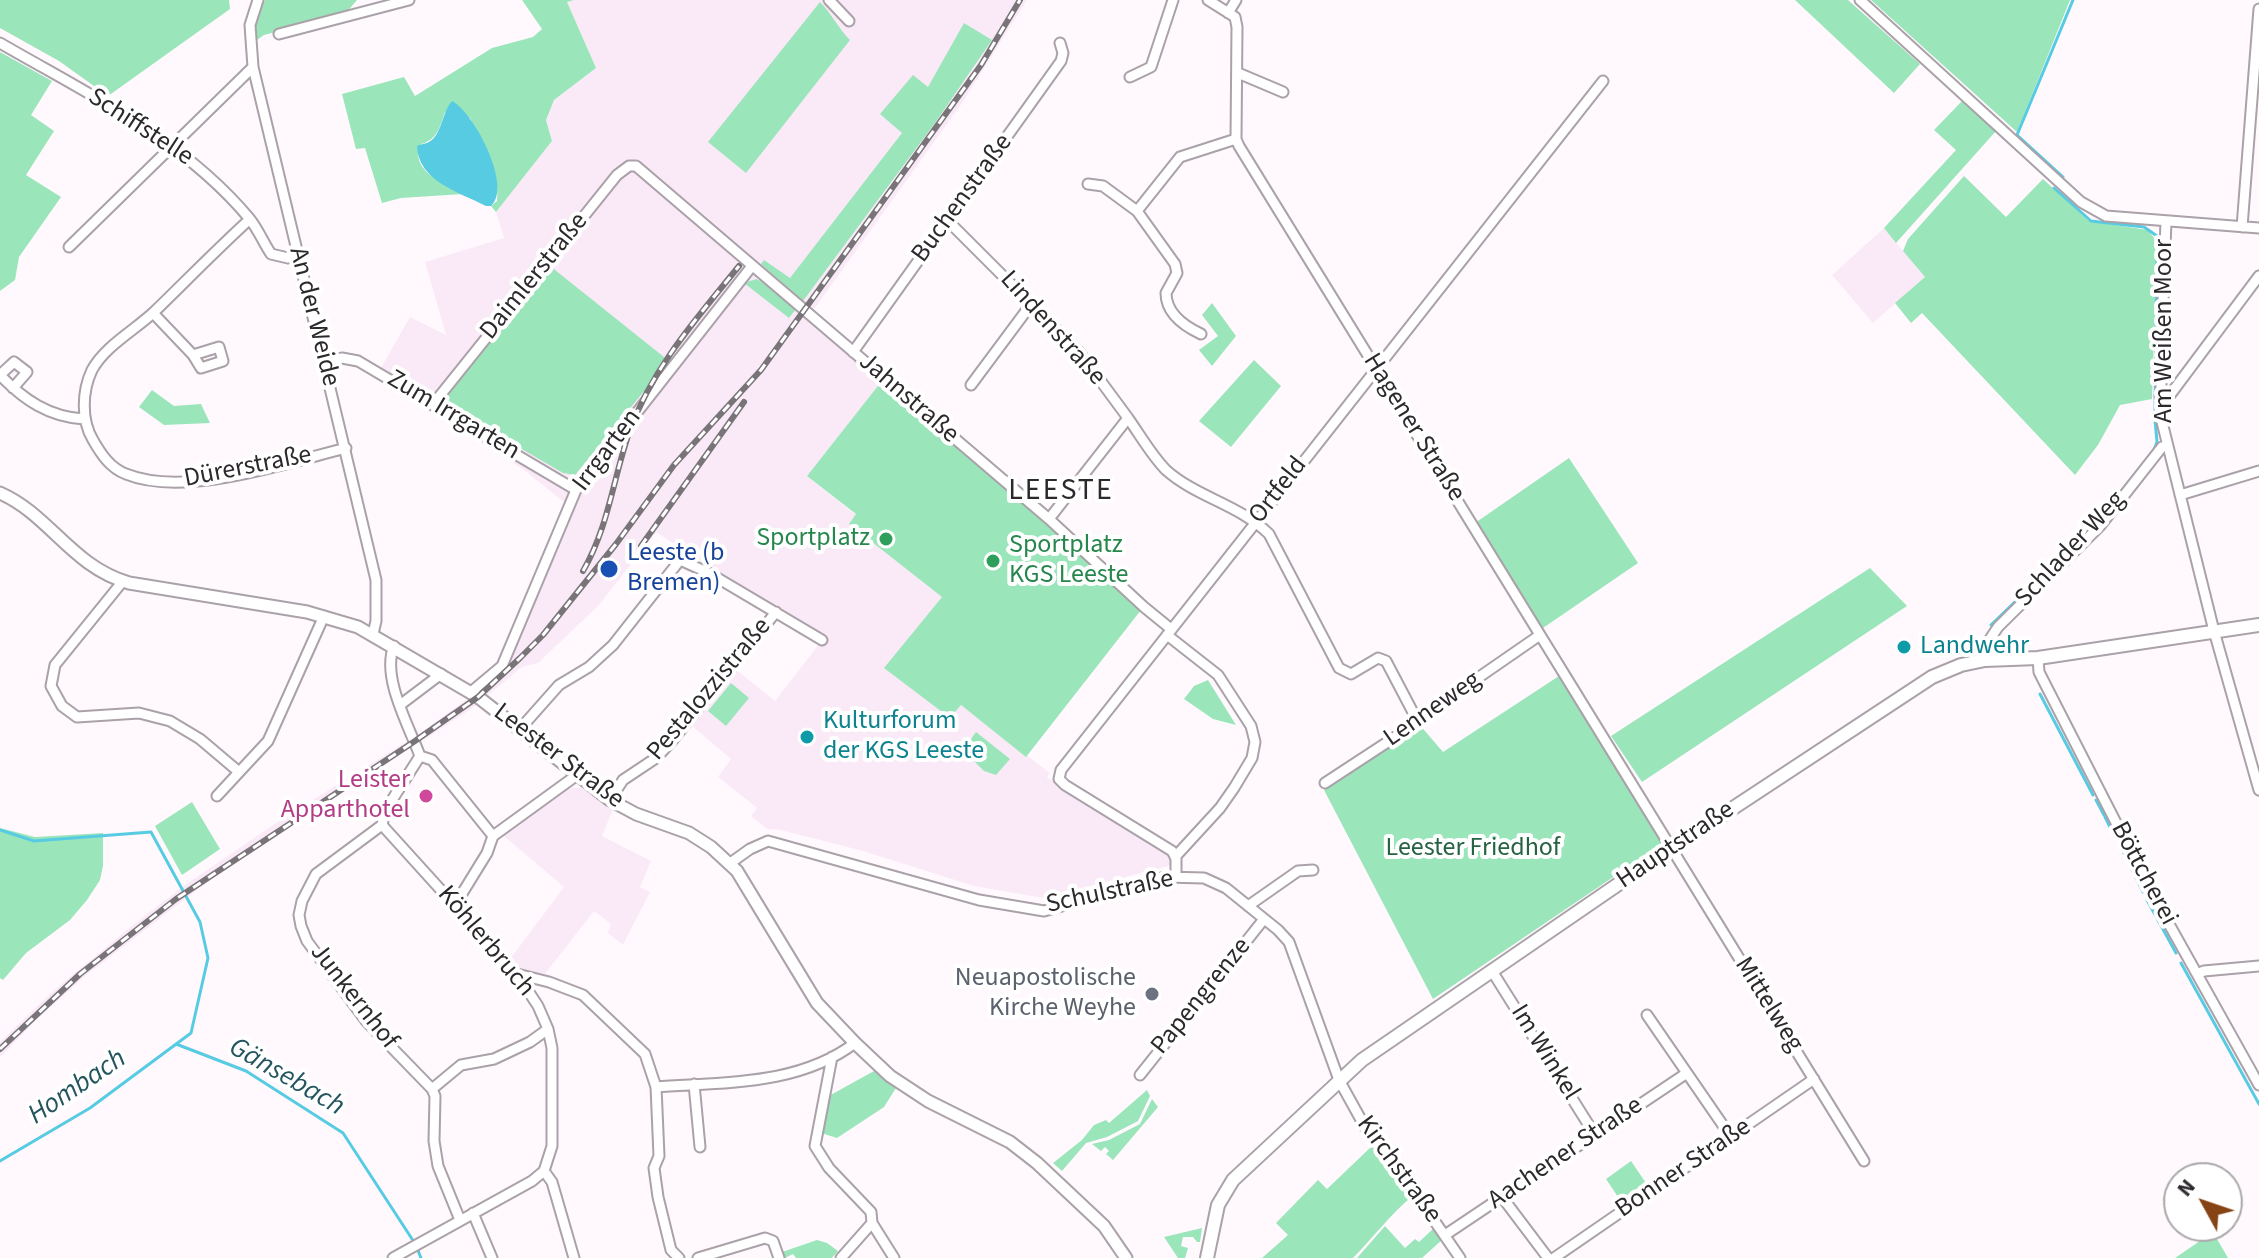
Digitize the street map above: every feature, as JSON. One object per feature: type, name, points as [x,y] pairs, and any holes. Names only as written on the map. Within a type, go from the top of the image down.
[{"type":"main road","name":"Hauptstraße","points":[[1207,1258],[1218,1205],[1233,1180],[1362,1060],[1672,848],[1932,677],[1961,665],[1985,660],[2038,658],[2259,625]]},
{"type":"street","name":"An der Weide","points":[[258,0],[250,25],[253,67],[376,580],[373,634]]},
{"type":"street","points":[[279,34],[366,5],[409,0]]},
{"type":"street","points":[[829,0],[849,21]]},
{"type":"street","points":[[1130,77],[1151,67],[1173,0]]},
{"type":"street","points":[[1137,211],[1180,157],[1236,139],[1238,73],[1235,17],[1208,0]]},
{"type":"street","points":[[1228,13],[1236,0]]},
{"type":"street","name":"Am Weißen Moor","points":[[1860,0],[2081,202],[2106,216],[2166,221],[2160,396],[2167,446],[2259,790]]},
{"type":"street","points":[[2242,227],[2259,9]]},
{"type":"street","name":"Schiffstelle","points":[[0,43],[164,138],[201,168],[250,219],[271,254],[288,258],[298,256]]},
{"type":"street","name":"Buchenstraße","points":[[853,352],[1061,61],[1063,53],[1060,43]]},
{"type":"street","points":[[69,247],[253,67]]},
{"type":"street","points":[[1238,73],[1283,92]]},
{"type":"street","name":"Ortfeld","points":[[1175,857],[1167,846],[1065,785],[1059,779],[1061,770],[1603,81]]},
{"type":"street","name":"Hagener Straße","points":[[1236,139],[1286,225],[1672,848]]},
{"type":"street","name":"Daimlerstraße","points":[[434,403],[622,170],[636,166],[643,171]]},
{"type":"street","name":"Jahnstraße","points":[[643,171],[1049,519],[1218,675],[1251,726],[1255,742],[1252,758],[1211,818],[1175,857]]},
{"type":"street","points":[[1088,184],[1103,186],[1137,211],[1175,264],[1177,273],[1166,293],[1171,310],[1185,326],[1201,334]]},
{"type":"street","points":[[13,388],[36,407],[65,418],[84,419],[87,385],[92,370],[250,219]]},
{"type":"street","name":"Lindenstraße","points":[[948,221],[1080,353],[1165,469],[1256,521]]},
{"type":"street","points":[[2166,221],[2259,228]]},
{"type":"street","name":"Irrgarten","points":[[471,692],[502,666],[576,490],[752,266]]},
{"type":"street","points":[[2160,396],[2170,395],[2259,276]]},
{"type":"street","points":[[971,385],[1032,303]]},
{"type":"street","points":[[153,313],[193,355]]},
{"type":"street","name":"Zum Irrgarten","points":[[325,362],[342,358],[358,361],[434,403],[576,490]]},
{"type":"street","points":[[1049,519],[1128,418]]},
{"type":"street","name":"Dürerstraße","points":[[84,419],[104,459],[124,474],[165,482],[225,477],[346,448]]},
{"type":"street","name":"Schlader Weg","points":[[1985,660],[1988,642],[1998,627],[2100,526],[2162,447],[2167,446]]},
{"type":"street","points":[[2180,495],[2259,471]]},
{"type":"street","name":"Leester Straße","points":[[0,493],[19,505],[94,569],[123,581],[324,616],[373,634],[471,692],[610,800],[636,814],[689,833],[711,847],[729,864],[758,903],[806,987],[855,1043],[890,1076],[928,1101],[1010,1142],[1037,1163],[1104,1226],[1126,1258]]},
{"type":"street","points":[[1256,521],[1269,534],[1339,668],[1351,674],[1378,658],[1386,661],[1417,720]]},
{"type":"street","points":[[520,729],[559,685],[589,667],[613,645],[680,560],[709,573],[822,640]]},
{"type":"street","points":[[123,581],[55,665],[51,686],[62,706],[77,717],[139,713],[170,721],[200,739],[239,772]]},
{"type":"street","name":"Pestalozzistraße","points":[[610,800],[623,780],[656,758],[672,741],[776,612]]},
{"type":"street","points":[[217,796],[268,741],[324,616]]},
{"type":"street","name":"Lenneweg","points":[[1325,783],[1540,635]]},
{"type":"street","points":[[394,646],[390,660],[396,691],[420,756],[432,760],[493,836]]},
{"type":"street","name":"Böttcherei","points":[[2038,658],[2039,672],[2155,899],[2259,1085]]},
{"type":"street","points":[[400,705],[441,674]]},
{"type":"street","name":"Junkernhof","points":[[420,756],[385,811],[382,825],[316,874],[302,901],[299,915],[307,941],[366,1021],[432,1089]]},
{"type":"street","points":[[455,905],[487,853],[493,836],[577,775]]},
{"type":"street","name":"Köhlerbruch","points":[[382,825],[517,974],[538,1006],[551,1041],[552,1146],[544,1171]]},
{"type":"street","name":"Schulstraße","points":[[729,864],[768,841],[979,900],[1044,911],[1176,876],[1204,878],[1217,883],[1248,906],[1289,942],[1339,1080]]},
{"type":"street","name":"Mittelweg","points":[[1672,848],[1864,1161]]},
{"type":"street","points":[[1175,857],[1176,876]]},
{"type":"street","points":[[1248,906],[1298,871],[1313,870]]},
{"type":"street","name":"Papengrenze","points":[[1140,1075],[1264,919]]},
{"type":"street","points":[[2197,974],[2259,966]]},
{"type":"street","name":"Im Winkel","points":[[1492,971],[1595,1135]]},
{"type":"street","points":[[517,974],[583,995],[645,1054],[656,1087],[659,1156],[654,1168],[658,1197],[671,1250],[679,1258]]},
{"type":"street","points":[[1647,1015],[1731,1137]]},
{"type":"street","points":[[460,1220],[438,1166],[434,1141],[435,1096],[432,1089],[461,1065],[494,1059],[530,1042],[548,1029]]},
{"type":"street","points":[[530,1042],[551,1041]]},
{"type":"street","points":[[656,1087],[782,1076],[832,1057],[855,1043]]},
{"type":"street","points":[[832,1057],[815,1146],[820,1157],[871,1212],[872,1223],[894,1258]]},
{"type":"street","name":"Aachener Straße","points":[[1445,1235],[1687,1073]]},
{"type":"street","name":"Bonner Straße","points":[[1502,1197],[1551,1258],[1814,1079]]},
{"type":"street","name":"Kirchstraße","points":[[1339,1080],[1370,1136],[1396,1165],[1460,1258]]},
{"type":"street","points":[[694,1084],[700,1147]]},
{"type":"street","points":[[393,1258],[532,1181],[544,1171],[552,1182],[574,1258]]},
{"type":"street","points":[[473,1213],[492,1258]]},
{"type":"street","points":[[841,1258],[872,1223]]},
{"type":"street","points":[[698,1258],[765,1238],[773,1241],[779,1258]]},
{"type":"shaded area","points":[[1027,0],[962,103],[812,312],[804,316],[881,382],[807,476],[856,515],[849,524],[942,597],[885,668],[950,718],[961,705],[1050,773],[1047,777],[1080,802],[1166,851],[1172,865],[1043,898],[974,886],[863,851],[767,829],[751,816],[757,808],[718,777],[731,759],[691,725],[734,668],[775,701],[826,635],[656,532],[599,605],[538,663],[522,667],[471,709],[229,866],[84,977],[0,1057],[0,1042],[51,993],[134,924],[279,821],[419,734],[493,680],[511,663],[498,664],[565,503],[523,469],[375,378],[410,317],[446,335],[425,262],[504,238],[496,212],[552,141],[546,120],[554,100],[596,68],[567,2]]},
{"type":"shaded area","points":[[1884,228],[1925,277],[1873,323],[1832,275]]},
{"type":"shaded area","points":[[581,788],[613,809],[602,836],[651,861],[640,887],[650,892],[623,945],[608,933],[611,924],[594,911],[545,974],[517,968],[510,959],[564,887],[504,836],[563,790]]},
{"type":"green space","points":[[0,0],[229,0],[230,9],[108,96],[59,61],[0,28]]},
{"type":"green space","points":[[265,0],[357,0],[346,13],[264,35],[254,47],[254,21]]},
{"type":"green space","points":[[522,0],[574,0],[567,2],[596,68],[554,100],[546,120],[552,141],[496,212],[491,206],[497,201],[496,179],[481,138],[470,118],[445,112],[434,136],[421,144],[418,153],[430,175],[463,194],[401,198],[382,203],[365,148],[356,149],[342,94],[404,77],[415,96],[492,48],[533,37],[542,29]]},
{"type":"green space","points":[[1795,0],[1848,0],[1920,64],[1894,93]]},
{"type":"green space","points":[[1871,0],[2070,0],[2017,132]]},
{"type":"green space","points":[[820,2],[850,40],[746,173],[708,142]]},
{"type":"green space","points":[[964,23],[992,40],[935,123],[803,301],[761,264],[764,260],[790,278],[902,133],[880,114],[913,75],[928,87]]},
{"type":"green space","points":[[0,52],[52,81],[31,115],[54,131],[26,175],[61,197],[19,257],[15,280],[0,291]]},
{"type":"green space","points":[[1963,100],[1996,131],[1896,243],[1884,228],[1956,150],[1934,130]]},
{"type":"green space","points":[[1964,176],[2006,217],[2043,179],[2089,221],[2148,230],[2157,242],[2152,399],[2120,405],[2098,445],[2075,475],[1922,313],[1911,323],[1895,303],[1925,277],[1903,251],[1908,239]]},
{"type":"green space","points":[[550,266],[669,361],[575,475],[563,473],[446,405],[445,396]]},
{"type":"green space","points":[[756,279],[796,309],[789,318],[744,283]]},
{"type":"green space","points":[[1212,303],[1236,336],[1212,366],[1199,350],[1218,336],[1202,315]]},
{"type":"green space","points":[[1254,360],[1281,386],[1231,447],[1199,421]]},
{"type":"green space","name":"Sportplatz KGS Leeste","points":[[881,382],[1051,525],[1141,610],[1026,757],[961,705],[950,718],[884,668],[942,597],[849,524],[856,514],[807,476]]},
{"type":"green space","points":[[152,390],[174,406],[201,404],[210,423],[164,425],[139,407]]},
{"type":"green space","points":[[1569,458],[1638,563],[1543,628],[1475,523]]},
{"type":"green space","points":[[1870,568],[1907,606],[1642,782],[1611,736]]},
{"type":"green space","name":"Leester Friedhof","points":[[1559,676],[1662,844],[1433,999],[1324,790],[1419,724],[1443,752]]},
{"type":"green space","points":[[1208,680],[1236,725],[1213,719],[1184,699],[1194,686]]},
{"type":"green space","points":[[731,683],[749,698],[726,726],[708,711]]},
{"type":"green space","points":[[976,732],[1010,759],[996,775],[984,771],[963,750]]},
{"type":"green space","points":[[192,802],[220,849],[182,875],[155,826]]},
{"type":"green space","points":[[0,828],[35,837],[103,833],[100,880],[87,900],[70,920],[26,953],[3,980],[0,978]]},
{"type":"green space","points":[[874,1071],[896,1088],[884,1107],[837,1138],[821,1133],[827,1097]]},
{"type":"green space","points":[[1147,1090],[1150,1096],[1138,1121],[1107,1137],[1086,1143],[1062,1171],[1053,1163],[1082,1140],[1094,1125],[1106,1120],[1109,1123]]},
{"type":"green space","points":[[1152,1099],[1158,1107],[1113,1160],[1106,1154],[1109,1151],[1105,1147],[1101,1151],[1092,1144],[1109,1140],[1140,1124]]},
{"type":"green space","points":[[1372,1146],[1414,1195],[1353,1258],[1262,1258],[1288,1235],[1276,1223],[1318,1180],[1327,1189]]},
{"type":"green space","points":[[1631,1161],[1646,1183],[1620,1200],[1606,1179]]},
{"type":"green space","points":[[1385,1226],[1405,1248],[1415,1239],[1419,1242],[1435,1227],[1443,1239],[1422,1258],[1357,1258]]},
{"type":"green space","points":[[1202,1228],[1200,1242],[1193,1237],[1183,1237],[1181,1246],[1188,1248],[1185,1258],[1178,1258],[1164,1237]]},
{"type":"green space","points":[[817,1240],[838,1251],[832,1258],[796,1258],[793,1254],[785,1258],[782,1252]]},
{"type":"green space","points":[[2198,1242],[2219,1242],[2228,1258],[2175,1258]]},
{"type":"water","points":[[452,101],[470,119],[488,150],[497,183],[497,196],[491,206],[442,184],[424,168],[419,158],[417,146],[433,139]]},
{"type":"waterway","points":[[2063,177],[2017,135],[2073,0]]},
{"type":"waterway","points":[[2054,188],[2091,221],[2144,227],[2157,236],[2155,412]]},
{"type":"waterway","points":[[2119,494],[2154,450],[2157,442],[2155,420]]},
{"type":"waterway","points":[[1991,625],[2080,539]]},
{"type":"waterway","points":[[2040,694],[2093,795]]},
{"type":"waterway","points":[[2096,800],[2104,815]]},
{"type":"waterway","points":[[2105,817],[2114,835]]},
{"type":"waterway","name":"Hombach","points":[[0,830],[34,841],[151,832],[200,922],[208,958],[191,1033],[90,1108],[0,1161]]},
{"type":"waterway","points":[[2120,845],[2143,892]]},
{"type":"waterway","points":[[2147,900],[2176,953]]},
{"type":"waterway","points":[[2181,963],[2259,1104]]},
{"type":"waterway","name":"Gänsebach","points":[[176,1044],[246,1071],[343,1133],[414,1242]]},
{"type":"waterway","name":"Gänsebach","points":[[417,1248],[421,1258]]},
{"type":"railway","points":[[0,1049],[80,974],[176,899],[478,697],[543,635],[674,465],[761,370],[981,65],[1020,0]]},
{"type":"railway","points":[[583,571],[599,537],[630,430],[651,385],[677,344],[739,266]]},
{"type":"railway","points":[[641,546],[744,402]]},
{"type":"place","name":"Sportplatz","points":[[886,539]]},
{"type":"place","name":"Sportplatz KGS Leeste","points":[[993,561]]},
{"type":"place","name":"Leeste (b Bremen)","points":[[609,569]]},
{"type":"place","name":"Landwehr","points":[[1904,647]]},
{"type":"place","name":"Kulturforum der KGS Leeste","points":[[807,737]]},
{"type":"place","name":"Leister Apparthotel","points":[[426,796]]},
{"type":"place","name":"Neuapostolische Kirche Weyhe","points":[[1152,994]]},
{"type":"district","name":"LEESTE","points":[[1061,492]]}]
